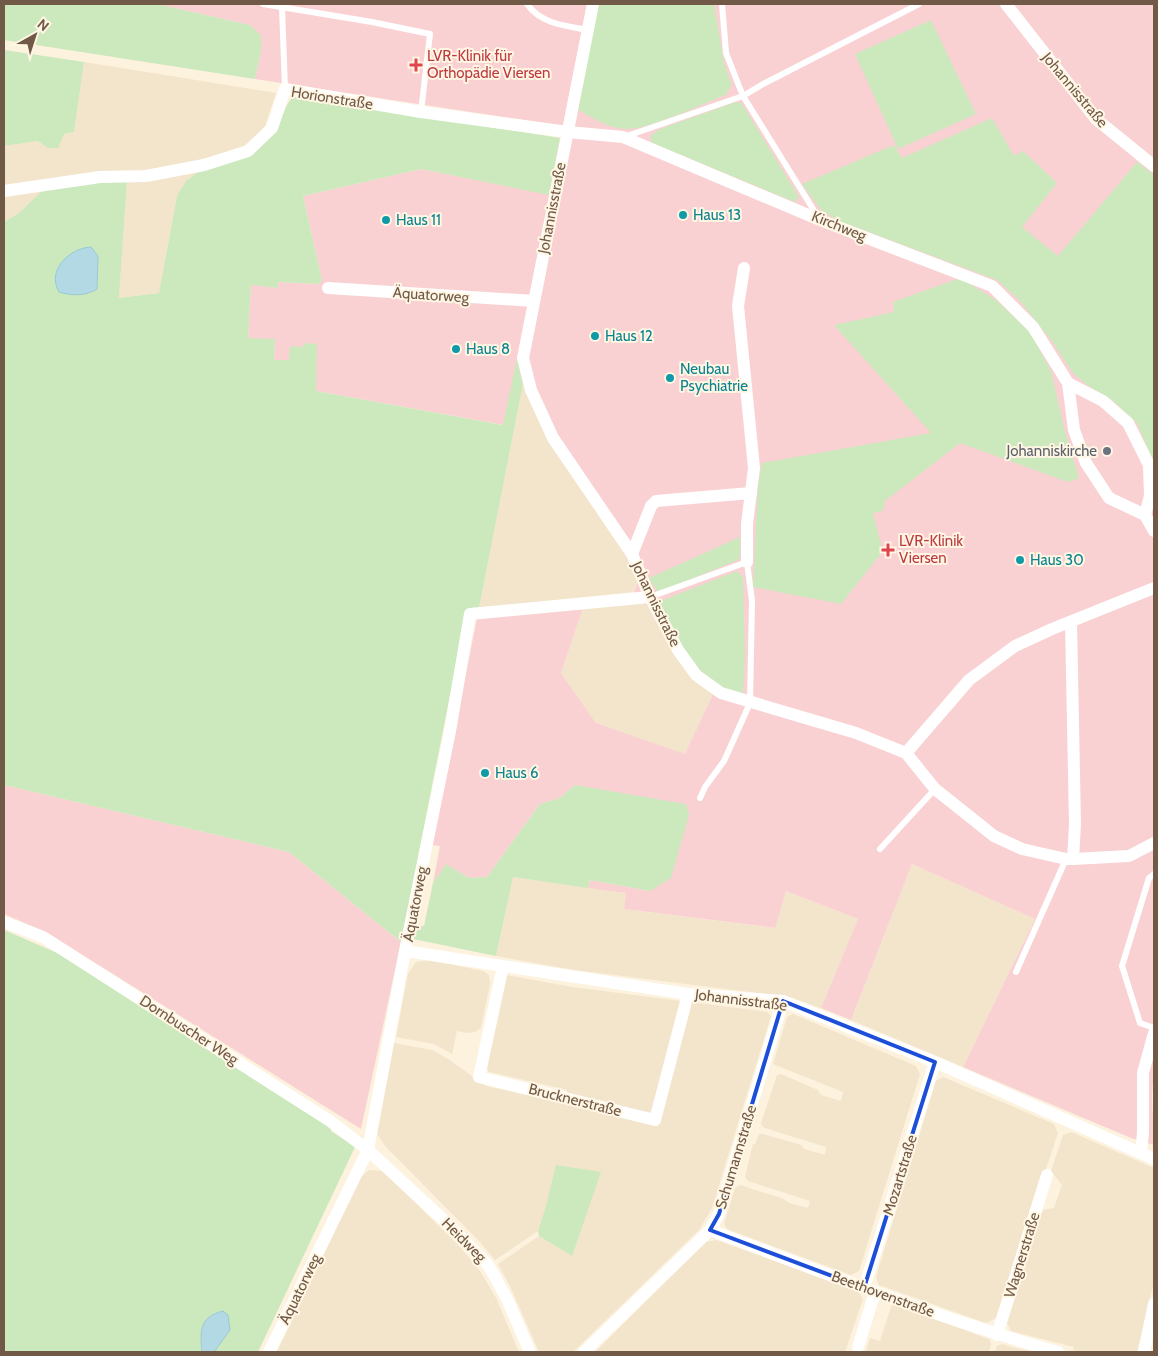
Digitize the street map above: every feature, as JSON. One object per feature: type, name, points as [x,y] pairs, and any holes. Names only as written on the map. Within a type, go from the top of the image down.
[{"type":"street","points":[[568,132],[593,4]]},
{"type":"street","name":"Johannisstraße","points":[[1006,4],[1096,119],[1154,166]]},
{"type":"street","name":"Horionstraße","points":[[4,191],[100,178],[146,176],[204,165],[248,151],[272,128],[285,89],[421,112],[568,132]]},
{"type":"street","name":"Johannisstraße","points":[[568,132],[523,358],[531,390],[553,438],[632,554],[650,597],[678,650],[696,675],[721,694],[856,733],[906,752]]},
{"type":"street","name":"Kirchweg","points":[[568,132],[623,137],[820,220],[992,286],[1033,327],[1068,383],[1074,430],[1086,463],[1110,498],[1144,516]]},
{"type":"street","points":[[744,268],[738,306],[754,468],[747,524],[747,562]]},
{"type":"street","name":"Äquatorweg","points":[[328,288],[534,301]]},
{"type":"street","points":[[1068,383],[1103,401],[1128,423],[1149,465],[1150,496],[1144,516],[1154,532]]},
{"type":"street","points":[[632,554],[651,506],[656,501],[751,493]]},
{"type":"street","points":[[1154,588],[1015,646],[970,680],[906,752],[934,789],[994,836],[1022,849],[1070,859],[1128,856],[1154,843]]},
{"type":"street","name":"Äquatorweg","points":[[269,1352],[368,1150],[405,951],[450,731],[470,614],[650,597]]},
{"type":"street","points":[[1070,859],[1075,824],[1071,622]]},
{"type":"street","name":"Dornbuscher Weg","points":[[4,922],[43,937],[330,1121],[368,1150]]},
{"type":"street","name":"Johannisstraße","points":[[405,951],[688,994],[783,1001],[935,1062],[1154,1159]]},
{"type":"street","name":"Brucknerstraße","points":[[503,966],[479,1077],[655,1120],[688,994]]},
{"type":"street","name":"Schumannstraße","points":[[584,1352],[710,1230],[719,1214],[783,1001]]},
{"type":"street","points":[[1141,1153],[1143,1133],[1143,1072],[1154,1033]]},
{"type":"street","name":"Mozartstraße","points":[[858,1347],[870,1290],[935,1062]]},
{"type":"street","name":"Heidweg","points":[[368,1150],[448,1224],[489,1266],[508,1300],[530,1352]]},
{"type":"street","name":"Wagnerstraße","points":[[997,1335],[1047,1175]]},
{"type":"street","name":"Beethovenstraße","points":[[710,1230],[997,1335],[1058,1352]]},
{"type":"street","points":[[1144,1352],[1154,1304]]},
{"type":"lane","points":[[263,4],[372,22],[430,34],[421,112]]},
{"type":"lane","points":[[527,4],[552,23],[588,30]]},
{"type":"lane","points":[[722,4],[726,53],[743,96],[820,220]]},
{"type":"lane","points":[[623,137],[743,96],[762,84],[919,4]]},
{"type":"lane","points":[[282,7],[285,89]]},
{"type":"lane","points":[[650,597],[747,562],[752,602],[750,703],[724,761],[705,787],[700,798]]},
{"type":"lane","points":[[880,849],[934,789]]},
{"type":"lane","points":[[1016,972],[1070,859]]},
{"type":"lane","points":[[1154,874],[1149,878],[1122,966],[1140,1023],[1154,1028]]},
{"type":"highlighted area","points":[[783,1001],[935,1062],[864,1288],[710,1230],[719,1214]]},
{"type":"shaded area","name":"LVR-Klinik für Orthopädie Viersen","points":[[157,4],[587,4],[563,126],[255,79],[261,51],[250,25]]},
{"type":"shaded area","name":"LVR-Klinik Viersen","points":[[598,4],[1154,4],[1154,1066],[1152,1097],[1154,1145],[1131,1138],[963,1067],[1035,919],[912,864],[851,1020],[821,1008],[858,919],[786,891],[775,928],[624,909],[626,893],[588,888],[590,880],[650,891],[575,785],[560,798],[540,804],[487,877],[469,878],[446,865],[433,883],[440,846],[432,845],[477,618],[583,608],[561,673],[596,723],[685,754],[713,694],[677,655],[647,605],[640,602],[634,592],[639,579],[604,520],[557,454],[523,384],[517,360],[504,425],[316,391],[304,344],[304,347],[289,361],[274,360],[275,339],[248,339],[251,284],[278,288],[278,282],[319,284],[322,280],[303,196],[421,169],[549,194],[560,138]]},
{"type":"shaded area","points":[[84,62],[276,93],[264,129],[245,146],[230,153],[157,170],[4,186],[4,146],[38,141],[48,148],[64,134],[74,132]]},
{"type":"shaded area","points":[[198,172],[177,196],[159,293],[119,298],[127,181]]},
{"type":"shaded area","points":[[44,189],[19,213],[4,222],[4,195]]},
{"type":"shaded area","points":[[523,384],[557,454],[604,520],[639,579],[634,592],[479,608]]},
{"type":"shaded area","points":[[640,602],[647,604],[677,655],[713,694],[685,755],[596,723],[561,673],[583,608]]},
{"type":"shaded area","points":[[4,785],[289,852],[401,942],[361,1129],[46,932],[4,914]]},
{"type":"shaded area","points":[[912,864],[1035,919],[963,1067],[851,1020]]},
{"type":"shaded area","points":[[513,877],[626,893],[624,909],[774,928],[786,891],[858,919],[821,1008],[790,997],[575,970],[496,956]]},
{"type":"shaded area","points":[[429,960],[483,971],[489,975],[490,984],[481,1028],[475,1032],[467,1033],[457,1031],[452,1054],[434,1044],[396,1037],[408,974],[416,962]]},
{"type":"shaded area","points":[[506,975],[572,987],[681,1001],[651,1115],[567,1095],[567,1090],[488,1071],[487,1067]]},
{"type":"shaded area","points":[[690,1002],[767,1012],[771,1016],[712,1208],[699,1230],[573,1352],[539,1352],[510,1286],[498,1264],[539,1236],[572,1256],[546,1206],[538,1231],[495,1260],[480,1242],[386,1147],[377,1134],[394,1043],[432,1050],[486,1086],[657,1124]]},
{"type":"shaded area","points":[[793,1014],[916,1066],[920,1074],[859,1271],[851,1275],[727,1229],[724,1224],[735,1188],[740,1185],[808,1208],[810,1201],[748,1181],[745,1177],[753,1144],[755,1144],[759,1134],[801,1145],[804,1149],[825,1155],[826,1147],[762,1126],[761,1123],[777,1075],[781,1074],[818,1090],[821,1095],[841,1101],[843,1092],[773,1064],[787,1017]]},
{"type":"shaded area","points":[[943,1077],[1054,1124],[1058,1133],[996,1318],[986,1323],[879,1285],[876,1277],[936,1081]]},
{"type":"shaded area","points":[[1071,1132],[1154,1168],[1154,1283],[1137,1352],[1081,1352],[1073,1350],[1074,1347],[1011,1331],[1006,1321],[1043,1210],[1054,1208],[1062,1185],[1051,1171],[1063,1135]]},
{"type":"shaded area","points":[[369,1170],[383,1171],[460,1247],[480,1271],[496,1298],[519,1352],[277,1352],[361,1177]]},
{"type":"shaded area","points":[[716,1240],[858,1291],[863,1299],[845,1352],[595,1352],[706,1242]]},
{"type":"shaded area","points":[[892,1304],[989,1339],[991,1344],[989,1352],[866,1352],[870,1338],[880,1341]]},
{"type":"shaded area","points":[[1002,1344],[1035,1352],[995,1352],[997,1346]]},
{"type":"green space","points":[[4,4],[157,4],[250,25],[261,35],[261,51],[255,79],[4,40]]},
{"type":"green space","points":[[598,4],[714,4],[724,63],[732,85],[725,95],[676,116],[636,128],[613,127],[577,109]]},
{"type":"green space","points":[[931,20],[976,114],[898,149],[855,54]]},
{"type":"green space","points":[[4,50],[84,62],[74,132],[64,134],[58,148],[48,148],[38,141],[4,146]]},
{"type":"green space","points":[[293,96],[560,138],[549,195],[421,169],[303,196],[322,280],[319,284],[278,282],[278,288],[251,285],[248,338],[275,339],[274,360],[289,360],[290,346],[303,347],[304,343],[317,344],[316,391],[503,425],[517,358],[523,384],[479,608],[467,610],[401,942],[289,852],[4,785],[4,222],[19,213],[44,189],[94,182],[127,181],[119,298],[159,293],[177,196],[186,181],[198,172],[249,156],[277,128]]},
{"type":"green space","points":[[736,102],[741,103],[744,107],[799,197],[795,202],[652,143],[650,136],[660,129]]},
{"type":"green space","points":[[992,118],[1014,156],[1023,151],[1057,183],[1022,227],[1058,256],[1137,162],[1154,175],[1154,464],[1137,423],[1112,400],[1087,385],[1073,373],[1051,340],[1019,300],[997,280],[839,221],[821,210],[802,184],[894,145],[902,158]]},
{"type":"green space","points":[[960,278],[996,300],[1030,332],[1051,371],[1065,431],[1079,478],[1068,482],[960,443],[885,501],[883,511],[873,513],[881,544],[880,555],[841,604],[753,587],[758,485],[762,463],[931,433],[834,325],[894,312],[893,302]]},
{"type":"green space","points":[[740,537],[740,556],[738,560],[664,590],[657,591],[649,578]]},
{"type":"green space","points":[[737,571],[743,577],[745,656],[743,694],[738,697],[707,679],[681,646],[660,605],[663,600]]},
{"type":"green space","points":[[575,785],[686,804],[689,815],[671,878],[650,891],[590,880],[588,888],[513,877],[496,956],[413,939],[416,925],[424,926],[433,883],[446,864],[469,878],[487,877],[540,804],[560,798]]},
{"type":"green space","points":[[4,930],[64,956],[330,1125],[331,1131],[355,1147],[258,1352],[213,1352],[230,1330],[201,1335],[202,1352],[4,1352]]},
{"type":"green space","points":[[556,1165],[601,1172],[572,1256],[539,1236],[538,1231]]},
{"type":"water","points":[[91,247],[98,256],[97,289],[79,295],[59,292],[56,276],[62,262],[75,251]]},
{"type":"water","points":[[223,1311],[228,1315],[230,1330],[214,1352],[202,1352],[201,1332],[205,1321],[209,1317]]},
{"type":"place","name":"LVR-Klinik für Orthopädie Viersen","points":[[416,65]]},
{"type":"place","name":"Haus 13","points":[[683,215]]},
{"type":"place","name":"Haus 11","points":[[386,220]]},
{"type":"place","name":"Haus 12","points":[[595,336]]},
{"type":"place","name":"Haus 8","points":[[456,349]]},
{"type":"place","name":"Neubau Psychiatrie","points":[[670,378]]},
{"type":"place","name":"Johanniskirche","points":[[1107,451]]},
{"type":"place","name":"LVR-Klinik Viersen","points":[[888,550]]},
{"type":"place","name":"Haus 30","points":[[1020,560]]},
{"type":"place","name":"Haus 6","points":[[485,773]]}]
